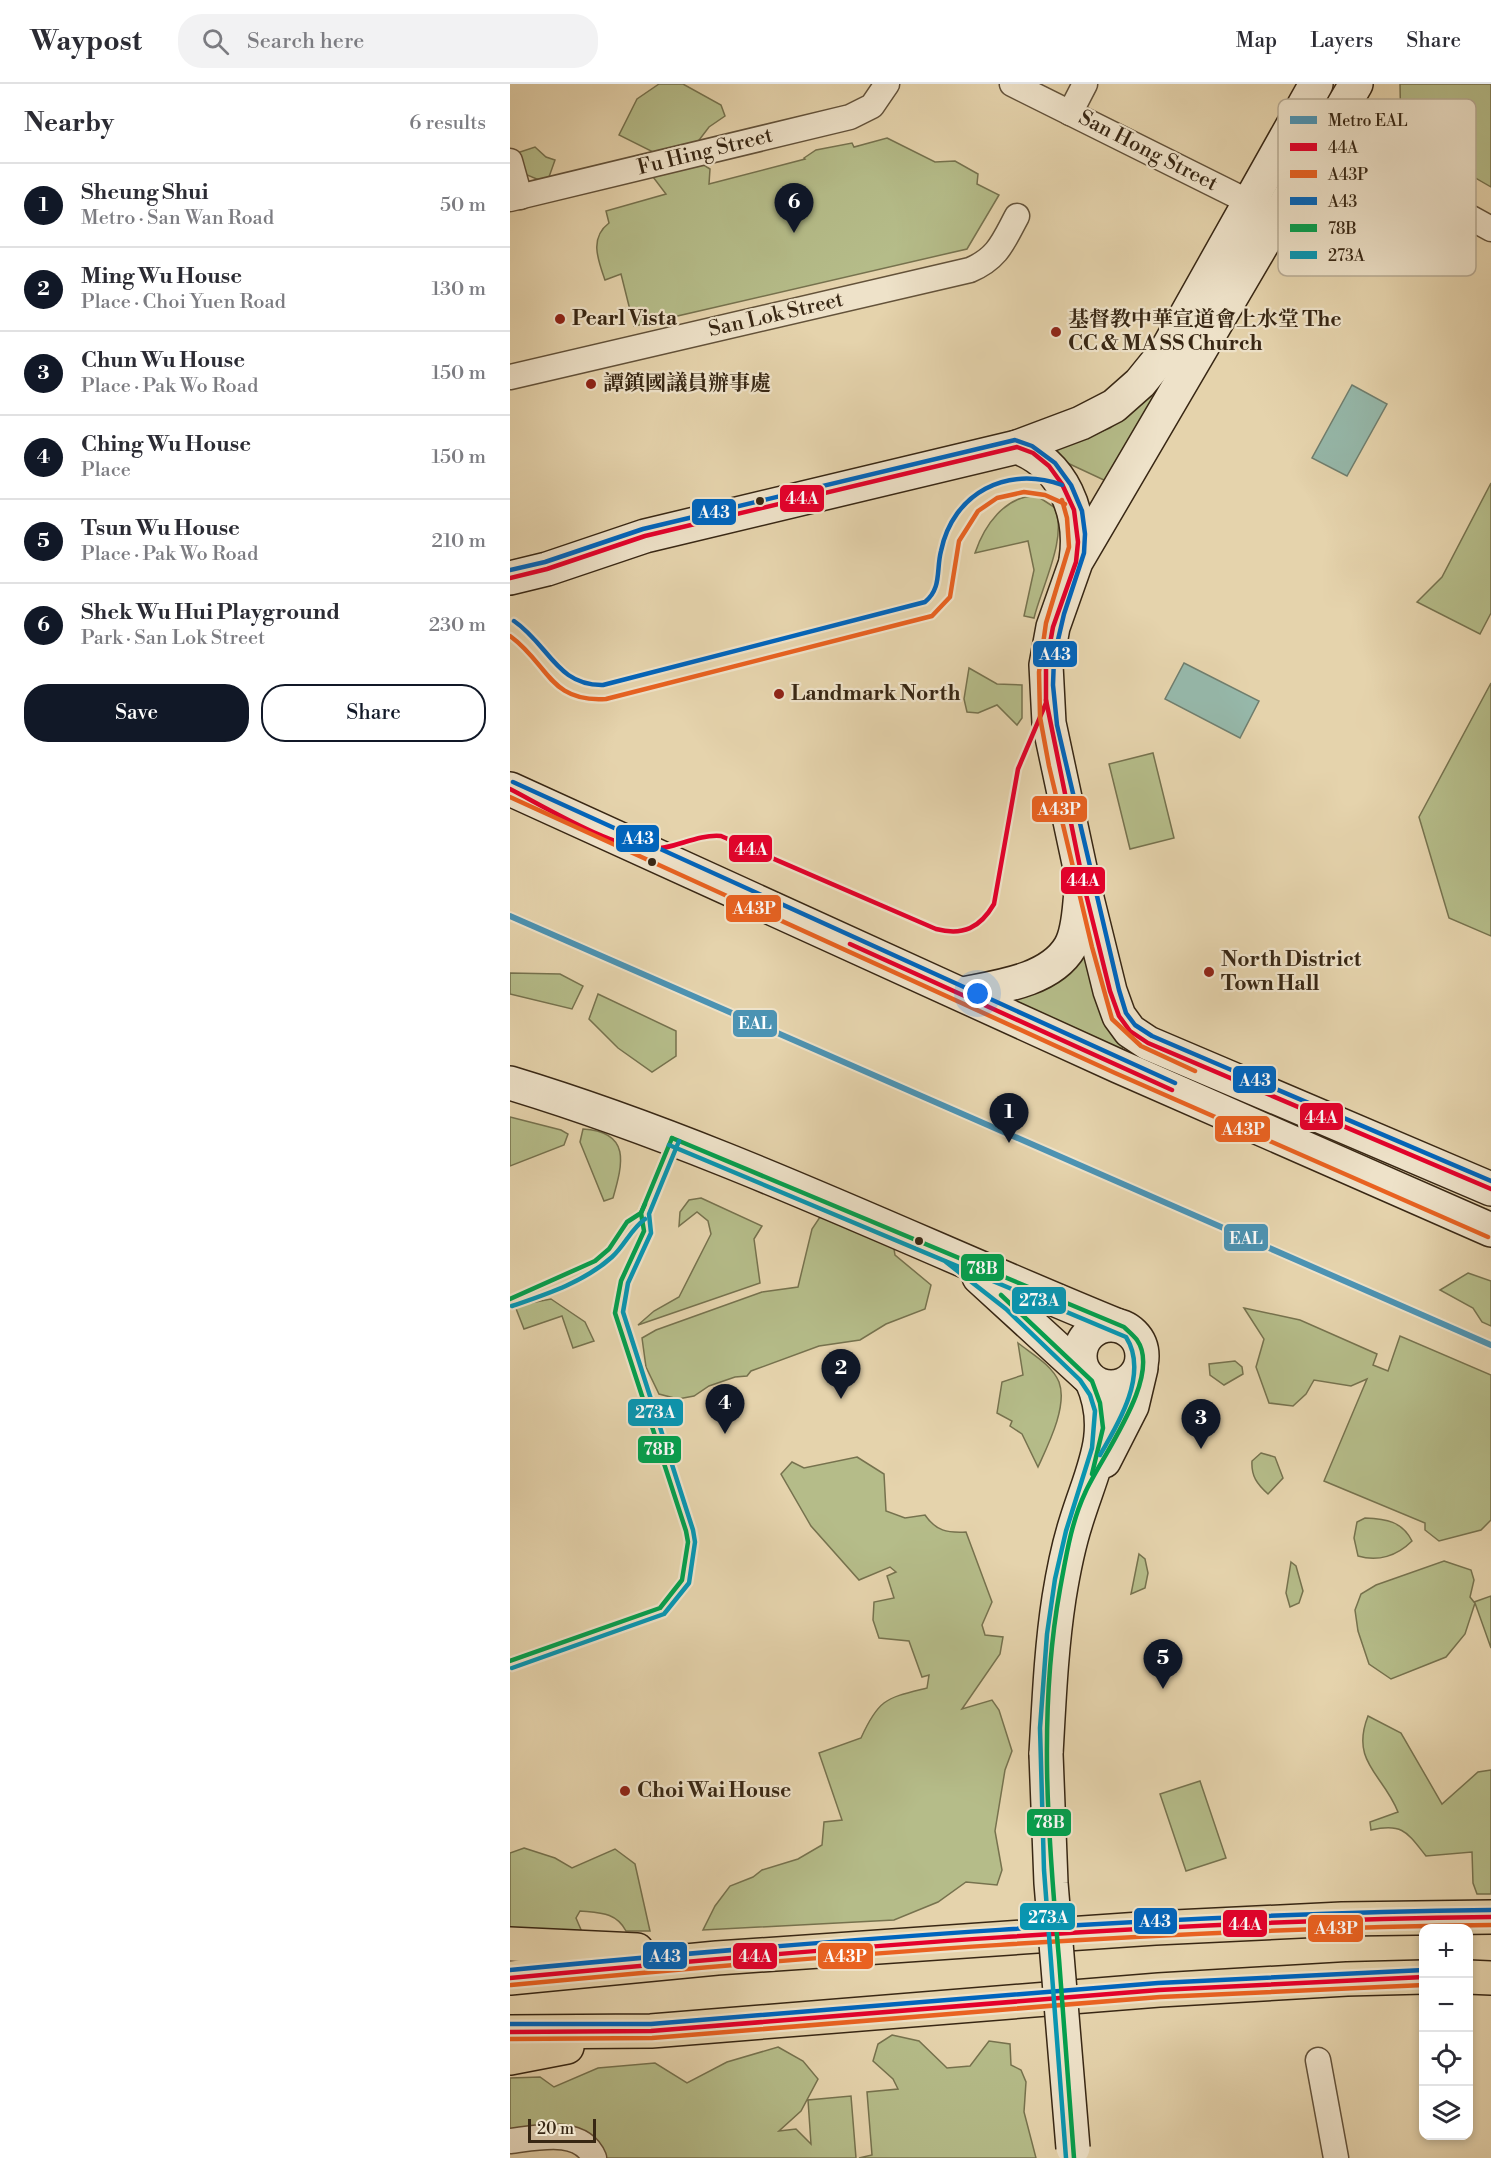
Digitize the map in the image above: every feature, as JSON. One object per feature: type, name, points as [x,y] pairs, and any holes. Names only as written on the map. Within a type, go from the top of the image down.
[{"type":"highway","points":[[510,1977],[717,1958],[1155,1928],[1342,1918],[1491,1917]]},
{"type":"highway","points":[[510,1944],[623,1949],[717,1958]]},
{"type":"highway","points":[[510,2032],[651,2031],[1159,1990],[1419,1977]]},
{"type":"highway","points":[[1473,1977],[1491,1978]]},
{"type":"highway","points":[[510,2058],[651,2031]]},
{"type":"street","name":"Fu Hing Street","points":[[515,198],[850,117],[872,106],[887,84]]},
{"type":"street","name":"San Hong Street","points":[[1012,84],[1251,203]]},
{"type":"street","points":[[1070,112],[1085,84]]},
{"type":"street","points":[[1307,99],[1316,84]]},
{"type":"street","points":[[1348,99],[1356,84]]},
{"type":"street","points":[[511,574],[547,569],[645,536],[1017,447],[1100,414],[1140,383],[1175,336],[1278,153]]},
{"type":"street","points":[[510,161],[515,198]]},
{"type":"street","name":"San Lok Street","points":[[510,377],[970,270],[983,264],[998,252],[1017,216]]},
{"type":"street","points":[[1278,217],[1208,332],[1147,442],[1076,562],[1053,627],[1046,665],[1046,703],[1083,882],[1119,1016],[1130,1031],[1167,1051],[1491,1189]]},
{"type":"street","points":[[1476,221],[1491,229]]},
{"type":"street","points":[[1017,447],[1033,453],[1049,466],[1062,484],[1077,525],[1076,562]]},
{"type":"street","points":[[510,789],[1118,1066],[1491,1230]]},
{"type":"street","points":[[962,994],[1029,977],[1061,957],[1070,947],[1075,935],[1083,882]]},
{"type":"street","points":[[510,1083],[582,1104],[672,1138],[1131,1331],[1141,1344],[1138,1388],[1123,1427],[1089,1484]]},
{"type":"street","points":[[951,1256],[1011,1303],[1089,1378],[1107,1387],[1123,1385],[1130,1381],[1141,1368]]},
{"type":"street","points":[[1073,2153],[1051,1883],[1046,1754],[1059,1599],[1066,1557],[1089,1484],[1103,1428],[1100,1403],[1080,1360],[1082,1344],[1099,1327],[1116,1325]]},
{"type":"street","points":[[1318,2060],[1336,2158]]},
{"type":"street","points":[[510,2141],[565,2137],[583,2144],[594,2158]]},
{"type":"green space","points":[[659,84],[683,84],[721,105],[725,116],[709,127],[693,148],[659,155],[619,135],[637,99]]},
{"type":"green space","points":[[1400,84],[1491,84],[1491,187],[1476,178],[1476,99],[1400,99]]},
{"type":"green space","points":[[887,138],[935,162],[955,161],[978,174],[977,184],[999,195],[967,249],[634,326],[621,274],[605,280],[600,265],[597,242],[599,235],[609,223],[606,211],[666,194],[650,173],[699,162],[710,169],[709,184],[805,159],[816,150],[852,143],[854,147]]},
{"type":"green space","points":[[535,147],[546,157],[555,160],[549,177],[539,180],[520,172],[514,154]]},
{"type":"green space","points":[[1158,385],[1162,387],[1106,481],[1046,453],[1110,428],[1131,412]]},
{"type":"green space","points":[[1491,483],[1491,613],[1480,634],[1417,602],[1442,577]]},
{"type":"green space","points":[[1037,496],[1054,507],[1058,519],[1058,532],[1052,562],[1034,618],[1024,616],[1034,570],[1028,541],[975,553],[984,533],[997,514],[1015,501]]},
{"type":"green space","points":[[969,668],[997,684],[1022,685],[1022,718],[1017,725],[997,705],[978,713],[967,712],[964,699]]},
{"type":"green space","points":[[1491,683],[1491,936],[1449,918],[1419,817]]},
{"type":"green space","points":[[1153,753],[1174,838],[1130,849],[1109,764]]},
{"type":"green space","points":[[1086,947],[1128,1043],[1113,1054],[1098,1060],[1083,1061],[1068,1058],[1038,1045],[1010,1026],[1007,1004]]},
{"type":"green space","points":[[510,973],[560,974],[583,986],[572,1009],[510,994]]},
{"type":"green space","points":[[598,994],[676,1031],[676,1056],[652,1072],[618,1048],[589,1019]]},
{"type":"green space","points":[[510,1117],[561,1130],[568,1134],[564,1145],[510,1166]]},
{"type":"green space","points":[[583,1129],[598,1131],[609,1136],[616,1143],[620,1152],[621,1162],[613,1198],[604,1201],[580,1142]]},
{"type":"green space","points":[[701,1198],[762,1226],[754,1239],[760,1283],[638,1325],[654,1311],[679,1297],[711,1234],[708,1221],[697,1212],[679,1226],[680,1212],[689,1200]]},
{"type":"green space","points":[[820,1217],[834,1218],[893,1243],[895,1255],[931,1285],[925,1309],[886,1324],[860,1340],[819,1346],[751,1371],[747,1376],[735,1377],[709,1386],[694,1396],[678,1399],[659,1394],[646,1367],[642,1338],[656,1330],[762,1292],[798,1287],[812,1229]]},
{"type":"green space","points":[[1468,1273],[1491,1281],[1491,1326],[1482,1322],[1473,1308],[1440,1290]]},
{"type":"green space","points":[[551,1299],[585,1322],[594,1341],[573,1348],[562,1316],[524,1329],[515,1306]]},
{"type":"green space","points":[[1244,1308],[1300,1320],[1377,1354],[1373,1365],[1388,1371],[1400,1336],[1491,1375],[1491,1520],[1481,1530],[1439,1541],[1425,1530],[1425,1523],[1324,1481],[1367,1379],[1351,1386],[1314,1380],[1306,1394],[1293,1406],[1269,1403],[1256,1367],[1264,1339]]},
{"type":"green space","points":[[1018,1343],[1052,1370],[1059,1382],[1061,1392],[1056,1425],[1038,1467],[1022,1434],[1010,1426],[1012,1421],[997,1413],[1002,1382],[1023,1375]]},
{"type":"green space","points":[[1235,1361],[1242,1367],[1243,1374],[1224,1385],[1210,1375],[1209,1364]]},
{"type":"green space","points":[[1261,1453],[1275,1457],[1283,1478],[1268,1494],[1258,1483],[1253,1471],[1252,1461]]},
{"type":"green space","points":[[857,1457],[884,1474],[886,1511],[905,1518],[925,1515],[938,1528],[953,1532],[966,1532],[992,1602],[982,1625],[985,1635],[1003,1637],[1000,1654],[962,1709],[992,1700],[999,1710],[1012,1751],[1005,1770],[995,1831],[1002,1870],[997,1885],[966,1882],[938,1902],[894,1920],[703,1930],[715,1906],[730,1886],[753,1877],[762,1870],[798,1859],[822,1845],[824,1822],[842,1820],[819,1753],[861,1738],[873,1715],[886,1702],[902,1694],[927,1688],[929,1675],[922,1677],[909,1641],[879,1638],[873,1620],[874,1602],[894,1598],[887,1576],[896,1572],[890,1567],[859,1580],[811,1526],[781,1474],[792,1462],[804,1468]]},
{"type":"green space","points":[[1365,1518],[1393,1522],[1408,1534],[1412,1541],[1400,1551],[1380,1558],[1358,1556],[1354,1538],[1357,1522]]},
{"type":"green space","points":[[1139,1554],[1145,1559],[1148,1573],[1145,1588],[1131,1594]]},
{"type":"green space","points":[[1444,1561],[1471,1570],[1474,1580],[1470,1597],[1474,1602],[1491,1596],[1491,1648],[1475,1603],[1465,1634],[1446,1657],[1391,1679],[1369,1664],[1358,1631],[1355,1610],[1361,1594],[1376,1585]]},
{"type":"green space","points":[[1291,1562],[1296,1566],[1303,1591],[1299,1603],[1290,1607],[1286,1593]]},
{"type":"green space","points":[[1368,1716],[1401,1733],[1442,1804],[1478,1772],[1491,1770],[1491,1894],[1477,1894],[1473,1883],[1472,1852],[1426,1856],[1403,1831],[1390,1828],[1371,1830],[1370,1822],[1398,1812],[1366,1757],[1363,1745]]},
{"type":"green space","points":[[1200,1781],[1226,1858],[1186,1871],[1160,1794]]},
{"type":"green space","points":[[524,1848],[555,1858],[572,1868],[615,1849],[635,1864],[650,1931],[626,1931],[612,1917],[601,1913],[580,1911],[576,1918],[582,1932],[510,1933],[510,1853]]},
{"type":"green space","points":[[892,2035],[919,2041],[947,2068],[970,2066],[989,2041],[1010,2044],[1011,2065],[1021,2070],[1026,2082],[1024,2112],[1036,2158],[859,2158],[872,2155],[867,2092],[898,2089],[893,2079],[873,2061],[878,2044]]},
{"type":"green space","points":[[778,2047],[803,2061],[818,2079],[801,2111],[779,2131],[796,2129],[811,2144],[808,2100],[851,2096],[856,2158],[602,2158],[510,2134],[510,2078],[540,2077],[554,2087],[598,2068],[655,2063],[687,2083],[727,2062]]},
{"type":"shaded area","points":[[1352,385],[1387,404],[1347,476],[1312,458]]},
{"type":"shaded area","points":[[1184,663],[1259,701],[1240,738],[1165,699]]},
{"type":"metro line","name":"EAL","points":[[510,916],[1491,1345]]},
{"type":"transit line","name":"A43","points":[[510,570],[545,562],[643,529],[1015,440],[1032,446],[1055,463],[1071,485],[1082,511],[1085,534],[1084,553],[1064,614],[1054,657],[1053,685],[1057,725],[1126,1013],[1135,1025],[1152,1036],[1491,1181]]},
{"type":"transit line","name":"44A","points":[[510,578],[547,569],[645,536],[1017,447],[1033,453],[1049,466],[1062,484],[1074,510],[1078,542],[1076,562],[1053,627],[1046,665],[1046,703],[1018,769],[994,904],[983,919],[970,928],[954,931],[936,929],[721,836],[702,837],[658,849],[634,847],[578,825],[510,789]]},
{"type":"transit line","name":"A43","points":[[514,621],[564,672],[587,684],[603,685],[925,602],[936,585],[941,551],[947,531],[957,513],[970,499],[985,489],[1003,482],[1022,479],[1042,480],[1062,485]]},
{"type":"transit line","name":"A43P","points":[[510,636],[561,688],[572,695],[587,699],[606,699],[932,616],[950,597],[959,541],[978,511],[997,498],[1024,492],[1045,495],[1065,504]]},
{"type":"transit line","name":"A43P","points":[[1062,500],[1067,518],[1069,547],[1046,623],[1039,672],[1040,717],[1049,766],[1092,947],[1112,1019],[1141,1046],[1195,1071]]},
{"type":"transit line","name":"44A","points":[[1046,700],[1083,882],[1110,991],[1119,1016],[1130,1031],[1148,1043],[1491,1189]]},
{"type":"transit line","name":"A43","points":[[513,782],[1175,1083]]},
{"type":"transit line","name":"A43P","points":[[510,797],[1115,1073],[1488,1237]]},
{"type":"transit line","name":"44A","points":[[850,944],[1172,1090]]},
{"type":"transit line","name":"78B","points":[[672,1138],[1124,1327],[1137,1340],[1143,1356],[1142,1375],[1136,1395],[1085,1493],[1073,1528],[1060,1589],[1049,1681],[1047,1774],[1051,1867],[1074,2158]]},
{"type":"transit line","name":"78B","points":[[510,1661],[660,1608],[682,1580],[688,1542],[686,1531],[615,1313],[621,1281],[644,1231],[641,1213],[672,1138]]},
{"type":"transit line","name":"273A","points":[[512,1668],[664,1614],[689,1583],[695,1542],[693,1530],[623,1312],[628,1283],[651,1233],[649,1214],[679,1141]]},
{"type":"transit line","name":"273A","points":[[669,1145],[1126,1337],[1132,1351],[1133,1382],[1123,1413],[1100,1455]]},
{"type":"transit line","name":"78B","points":[[510,1299],[595,1261],[609,1249],[627,1222],[641,1213],[645,1204]]},
{"type":"transit line","name":"273A","points":[[512,1306],[565,1286],[589,1274],[612,1257],[645,1219]]},
{"type":"transit line","name":"273A","points":[[946,1262],[1006,1309],[1080,1380],[1090,1395],[1095,1411],[1092,1448],[1066,1531],[1055,1579],[1047,1634],[1040,1728],[1044,1870],[1066,2158]]},
{"type":"transit line","name":"78B","points":[[1001,1295],[1092,1381],[1100,1403],[1103,1428],[1092,1474]]},
{"type":"transit line","name":"A43","points":[[510,1970],[877,1938],[1000,1930],[1245,1917],[1491,1910]]},
{"type":"transit line","name":"44A","points":[[510,1978],[1000,1937],[1245,1924],[1491,1917]]},
{"type":"transit line","name":"A43P","points":[[511,1985],[755,1963],[1000,1945],[1368,1927],[1491,1925]]},
{"type":"transit line","name":"A43","points":[[510,2024],[651,2024],[1158,1983],[1419,1970]]},
{"type":"transit line","name":"44A","points":[[510,2032],[651,2031],[1159,1990],[1419,1977]]},
{"type":"transit line","name":"A43P","points":[[510,2039],[652,2038],[1160,1997],[1419,1985]]},
{"type":"place","name":"Shek Wu Hui Playground","points":[[794,233]]},
{"type":"place","name":"Pearl Vista","points":[[560,319]]},
{"type":"place","name":"基督教中華宣道會上水堂 The CC & MA SS Church","points":[[1056,332]]},
{"type":"place","name":"譚鎮國議員辦事處","points":[[591,384]]},
{"type":"place","name":"Landmark North","points":[[779,694]]},
{"type":"place","name":"North District Town Hall","points":[[1209,972]]},
{"type":"place","name":"Sheung Shui","points":[[1009,1143]]},
{"type":"place","name":"Ming Wu House","points":[[841,1399]]},
{"type":"place","name":"Ching Wu House","points":[[725,1434]]},
{"type":"place","name":"Chun Wu House","points":[[1201,1449]]},
{"type":"place","name":"Tsun Wu House","points":[[1163,1689]]},
{"type":"place","name":"Choi Wai House","points":[[625,1791]]}]
